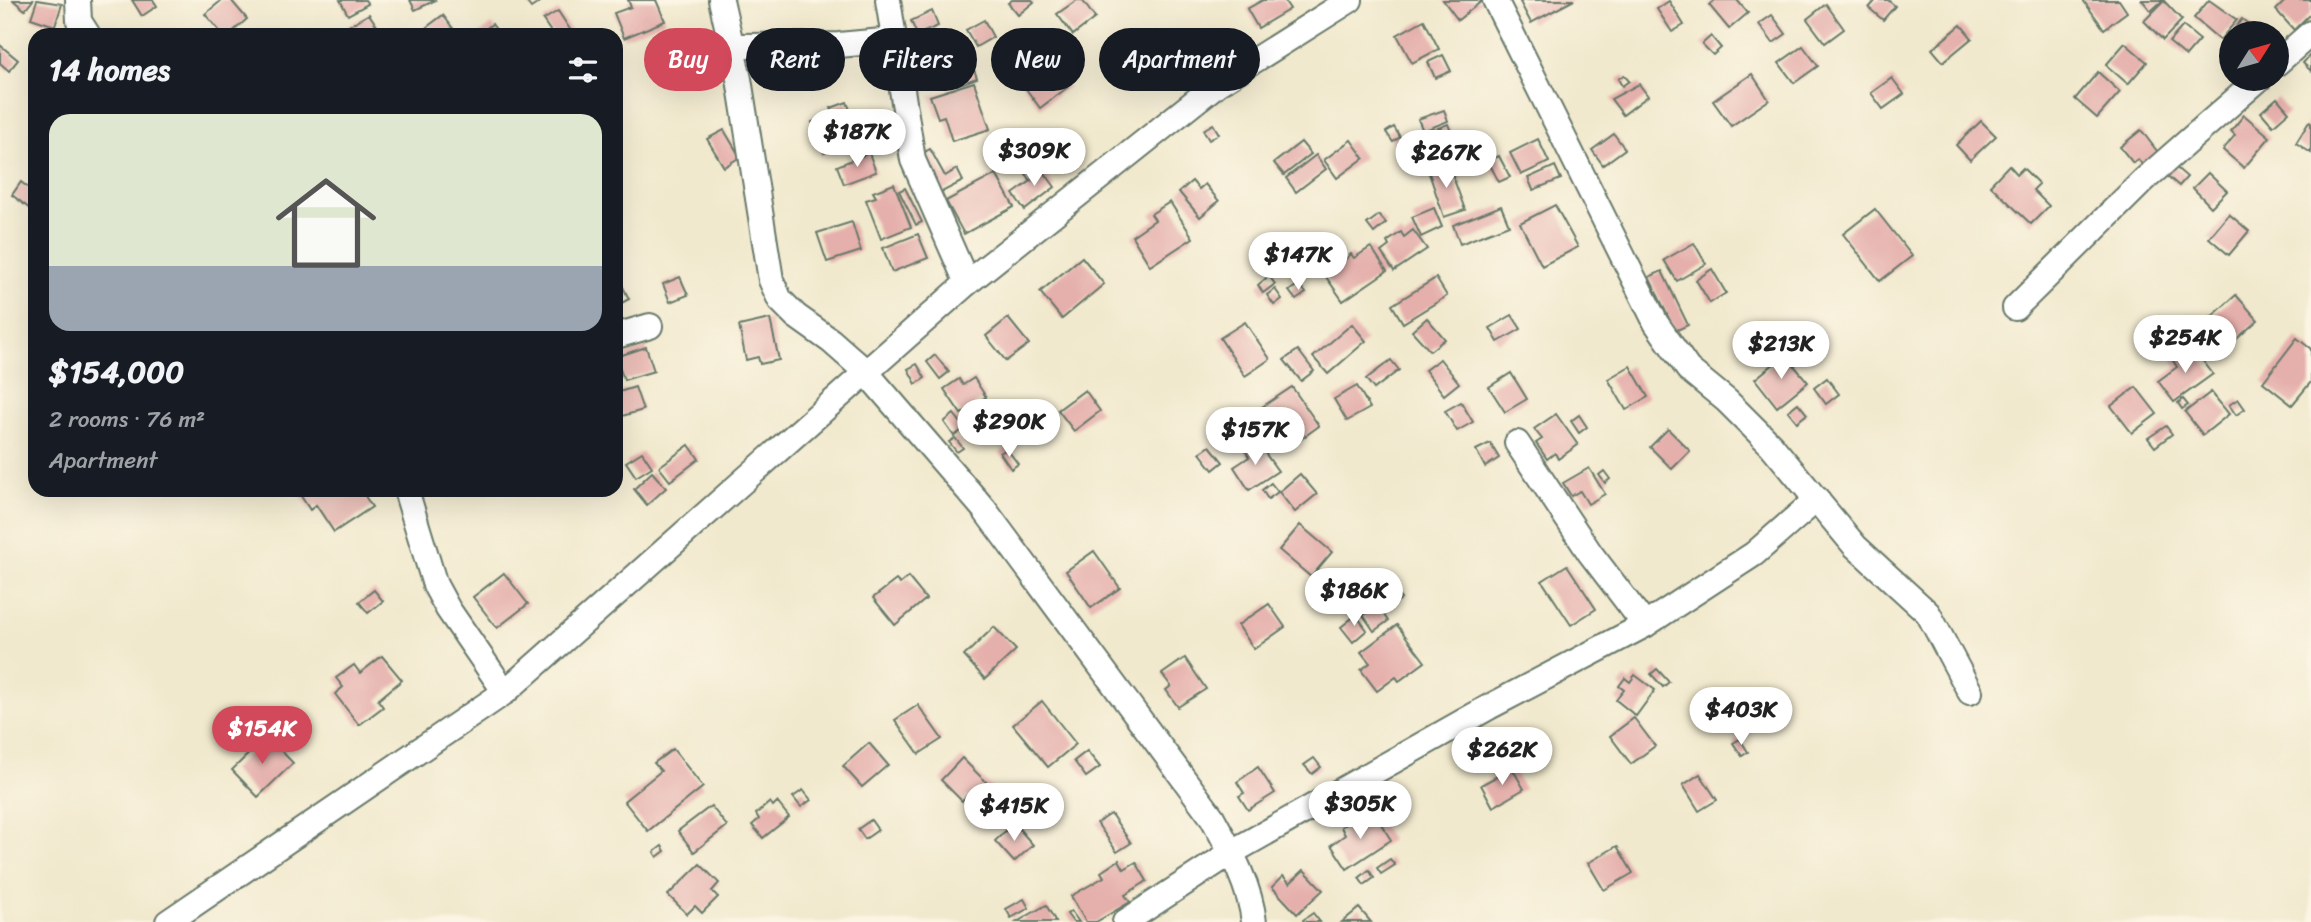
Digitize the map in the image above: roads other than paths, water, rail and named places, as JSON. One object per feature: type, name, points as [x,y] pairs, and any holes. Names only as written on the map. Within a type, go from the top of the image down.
[{"type":"street","points":[[78,0],[79,21],[84,28]]},
{"type":"street","points":[[721,0],[728,28]]},
{"type":"street","points":[[888,0],[892,28]]},
{"type":"street","points":[[168,922],[505,692],[967,283],[1217,84],[1350,0]]},
{"type":"street","points":[[1495,0],[1656,323],[1688,369],[1727,401],[1771,445],[1855,546],[1928,613],[1970,692]]},
{"type":"street","points":[[2289,52],[2311,33]]},
{"type":"street","points":[[859,43],[732,46],[771,280],[780,300],[865,371],[984,509],[1212,817],[1232,852],[1252,905],[1254,922]]},
{"type":"street","points":[[902,91],[913,160],[967,283]]},
{"type":"street","points":[[2015,308],[2144,180],[2245,91]]},
{"type":"street","points":[[623,334],[650,326]]},
{"type":"street","points":[[1517,443],[1590,553],[1645,625]]},
{"type":"street","points":[[408,497],[435,585],[448,609],[505,692]]},
{"type":"street","points":[[1125,922],[1232,852],[1489,707],[1645,625],[1754,554],[1817,499]]}]
